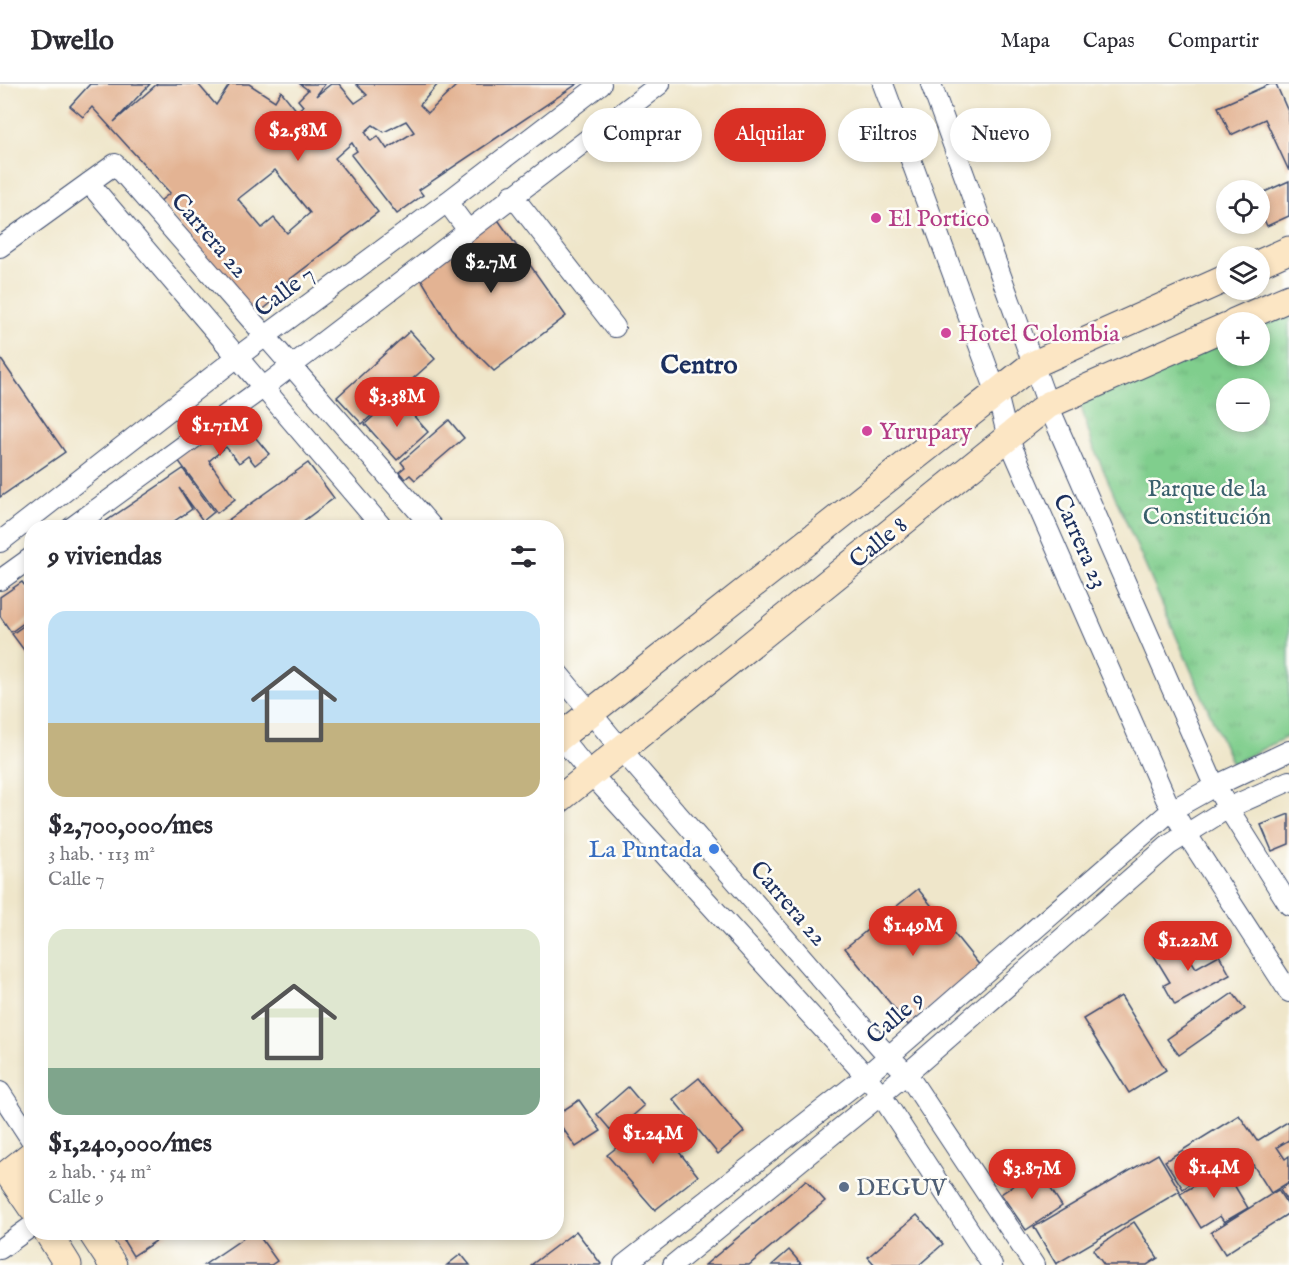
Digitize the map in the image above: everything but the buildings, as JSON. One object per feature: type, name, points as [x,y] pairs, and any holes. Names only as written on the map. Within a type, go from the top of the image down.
[{"type":"main road","points":[[1270,259],[1289,250]]},
{"type":"main road","name":"Calle 8","points":[[564,732],[1032,365],[1216,283]]},
{"type":"main road","points":[[1257,312],[1289,298]]},
{"type":"main road","name":"Calle 8","points":[[564,796],[1048,405],[1216,331]]},
{"type":"main road","points":[[24,1159],[3,1171],[24,1198]]},
{"type":"main road","points":[[52,1240],[68,1265]]},
{"type":"main road","points":[[97,1240],[113,1265]]},
{"type":"street","name":"Calle 7","points":[[28,520],[236,358],[447,202],[601,84]]},
{"type":"street","points":[[82,520],[264,387],[660,84]]},
{"type":"street","name":"Carrera 23","points":[[883,84],[997,394],[1008,438],[1172,810],[1289,992]]},
{"type":"street","name":"Carrera 23","points":[[931,84],[1048,405],[1215,786],[1289,905]]},
{"type":"street","name":"Carrera 22","points":[[89,183],[115,164],[426,520]]},
{"type":"street","points":[[0,247],[89,183],[376,520]]},
{"type":"street","points":[[512,195],[615,327]]},
{"type":"street","points":[[447,202],[467,230]]},
{"type":"street","name":"Calle 7","points":[[0,542],[24,523]]},
{"type":"street","points":[[0,580],[24,563]]},
{"type":"street","name":"Carrera 22","points":[[564,680],[872,1038],[907,1074],[1034,1265]]},
{"type":"street","points":[[564,743],[866,1076],[881,1095],[992,1265]]},
{"type":"street","name":"Calle 9","points":[[624,1265],[866,1076],[1172,810],[1215,786],[1289,751]]},
{"type":"street","points":[[673,1265],[907,1074],[1170,844],[1228,808],[1289,781]]},
{"type":"street","points":[[0,1092],[24,1129]]},
{"type":"street","points":[[0,1249],[24,1232]]},
{"type":"green space","name":"Parque de la Constitución","points":[[1289,314],[1289,736],[1232,764],[1093,446],[1080,403],[1216,345],[1216,366],[1270,366],[1270,322]]},
{"type":"place","name":"El Portico","points":[[876,218]]},
{"type":"place","name":"Hotel Colombia","points":[[946,333]]},
{"type":"place","name":"Yurupary","points":[[867,431]]},
{"type":"place","name":"La Puntada","points":[[714,849]]},
{"type":"place","name":"DEGUV","points":[[844,1187]]},
{"type":"district","name":"Centro","points":[[699,364]]}]
